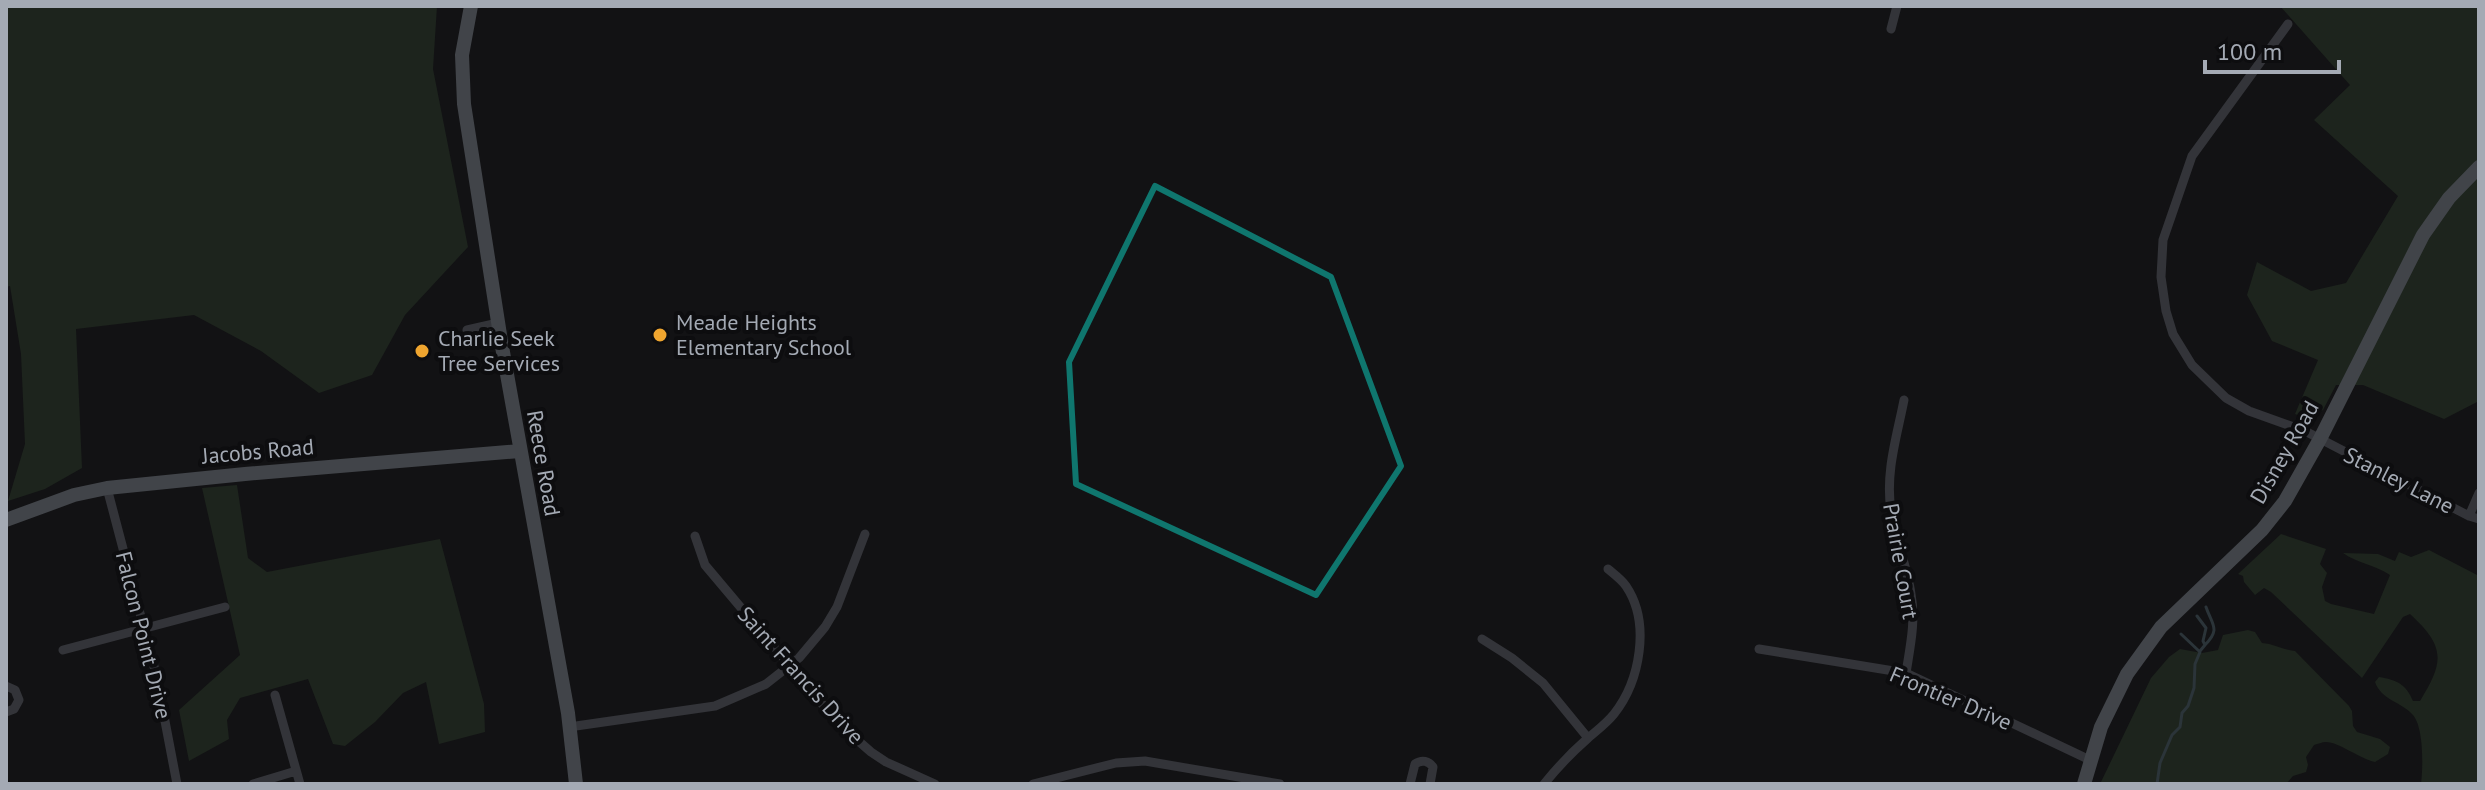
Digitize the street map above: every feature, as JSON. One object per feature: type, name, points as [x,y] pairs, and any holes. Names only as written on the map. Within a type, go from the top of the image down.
[{"type":"street","name":"Reece Road","points":[[471,6],[462,55],[464,104],[576,784]]},
{"type":"street","points":[[1891,29],[1897,6]]},
{"type":"street","name":"Stanley Lane","points":[[2288,24],[2192,156],[2163,240],[2161,277],[2173,334],[2187,358],[2215,389],[2249,411],[2305,431],[2474,518]]},
{"type":"street","name":"Disney Road","points":[[2084,784],[2112,702],[2127,674],[2170,617],[2254,539],[2274,516],[2320,439],[2423,235],[2449,198],[2479,167]]},
{"type":"street","points":[[467,330],[498,323]]},
{"type":"street","name":"Prairie Court","points":[[1904,400],[1889,487],[1892,517],[1912,596],[1913,631],[1906,673]]},
{"type":"street","name":"Jacobs Road","points":[[6,520],[74,495],[107,488],[520,451]]},
{"type":"street","name":"Falcon Point Drive","points":[[107,488],[156,674],[177,784]]},
{"type":"street","points":[[2474,518],[2479,493]]},
{"type":"street","points":[[569,727],[715,706],[766,684],[813,643],[837,607],[865,534]]},
{"type":"street","name":"Saint Francis Drive","points":[[695,536],[705,565],[839,724],[871,752],[935,784]]},
{"type":"street","points":[[1544,784],[1603,726],[1623,700],[1636,666],[1640,631],[1632,599],[1625,585],[1608,569]]},
{"type":"street","points":[[63,650],[225,607]]},
{"type":"street","points":[[1482,639],[1543,683],[1588,738]]},
{"type":"street","name":"Frontier Drive","points":[[1759,649],[1906,673],[2090,760]]},
{"type":"street","points":[[6,686],[15,690],[19,700],[14,709],[6,712]]},
{"type":"street","points":[[275,695],[300,784]]},
{"type":"street","points":[[1033,784],[1116,763],[1145,761],[1280,784]]},
{"type":"street","points":[[1410,784],[1415,764],[1423,761],[1433,767],[1430,784]]},
{"type":"street","points":[[253,784],[296,771]]},
{"type":"highlighted area","points":[[1155,186],[1331,277],[1401,466],[1316,595],[1076,484],[1069,362]]},
{"type":"shaded area","points":[[6,6],[437,6],[433,69],[468,247],[405,315],[372,375],[319,393],[261,351],[194,315],[76,329],[82,468],[45,489],[8,501],[25,444],[21,354],[10,286],[6,287]]},
{"type":"shaded area","points":[[2280,6],[2479,6],[2479,401],[2444,419],[2363,385],[2336,385],[2323,410],[2308,419],[2295,414],[2318,360],[2272,341],[2247,295],[2257,262],[2311,291],[2346,283],[2398,196],[2314,120],[2350,85]]},
{"type":"shaded area","points":[[237,485],[248,558],[267,572],[440,539],[484,704],[485,732],[439,744],[426,682],[403,693],[375,722],[345,746],[333,744],[308,679],[240,698],[227,720],[229,739],[189,761],[179,710],[240,655],[202,488]]},
{"type":"shaded area","points":[[2281,534],[2326,549],[2320,564],[2327,573],[2322,587],[2325,601],[2374,614],[2390,575],[2343,553],[2378,554],[2395,561],[2399,552],[2411,557],[2429,550],[2479,576],[2479,784],[2421,784],[2422,748],[2417,721],[2382,693],[2375,682],[2379,677],[2396,681],[2407,690],[2413,701],[2420,701],[2434,676],[2438,655],[2435,646],[2410,614],[2403,617],[2362,678],[2271,592],[2264,588],[2255,595],[2244,582],[2243,576],[2238,574]]},
{"type":"shaded area","points":[[2248,630],[2255,632],[2262,643],[2295,651],[2349,706],[2357,732],[2380,739],[2390,747],[2388,754],[2375,762],[2337,745],[2320,743],[2314,745],[2306,757],[2306,772],[2293,776],[2286,784],[2100,784],[2151,678],[2169,657],[2180,649],[2202,653],[2218,650],[2223,635]]},
{"type":"waterway","points":[[2205,645],[2214,631],[2206,607]]},
{"type":"waterway","points":[[2197,616],[2206,628],[2205,645],[2200,651]]},
{"type":"waterway","points":[[2157,784],[2160,763],[2172,735],[2180,727],[2182,713],[2194,688],[2195,664],[2200,652],[2181,634]]},
{"type":"place","name":"Meade Heights Elementary School","points":[[660,335]]},
{"type":"place","name":"Charlie Seek Tree Services","points":[[422,351]]}]
